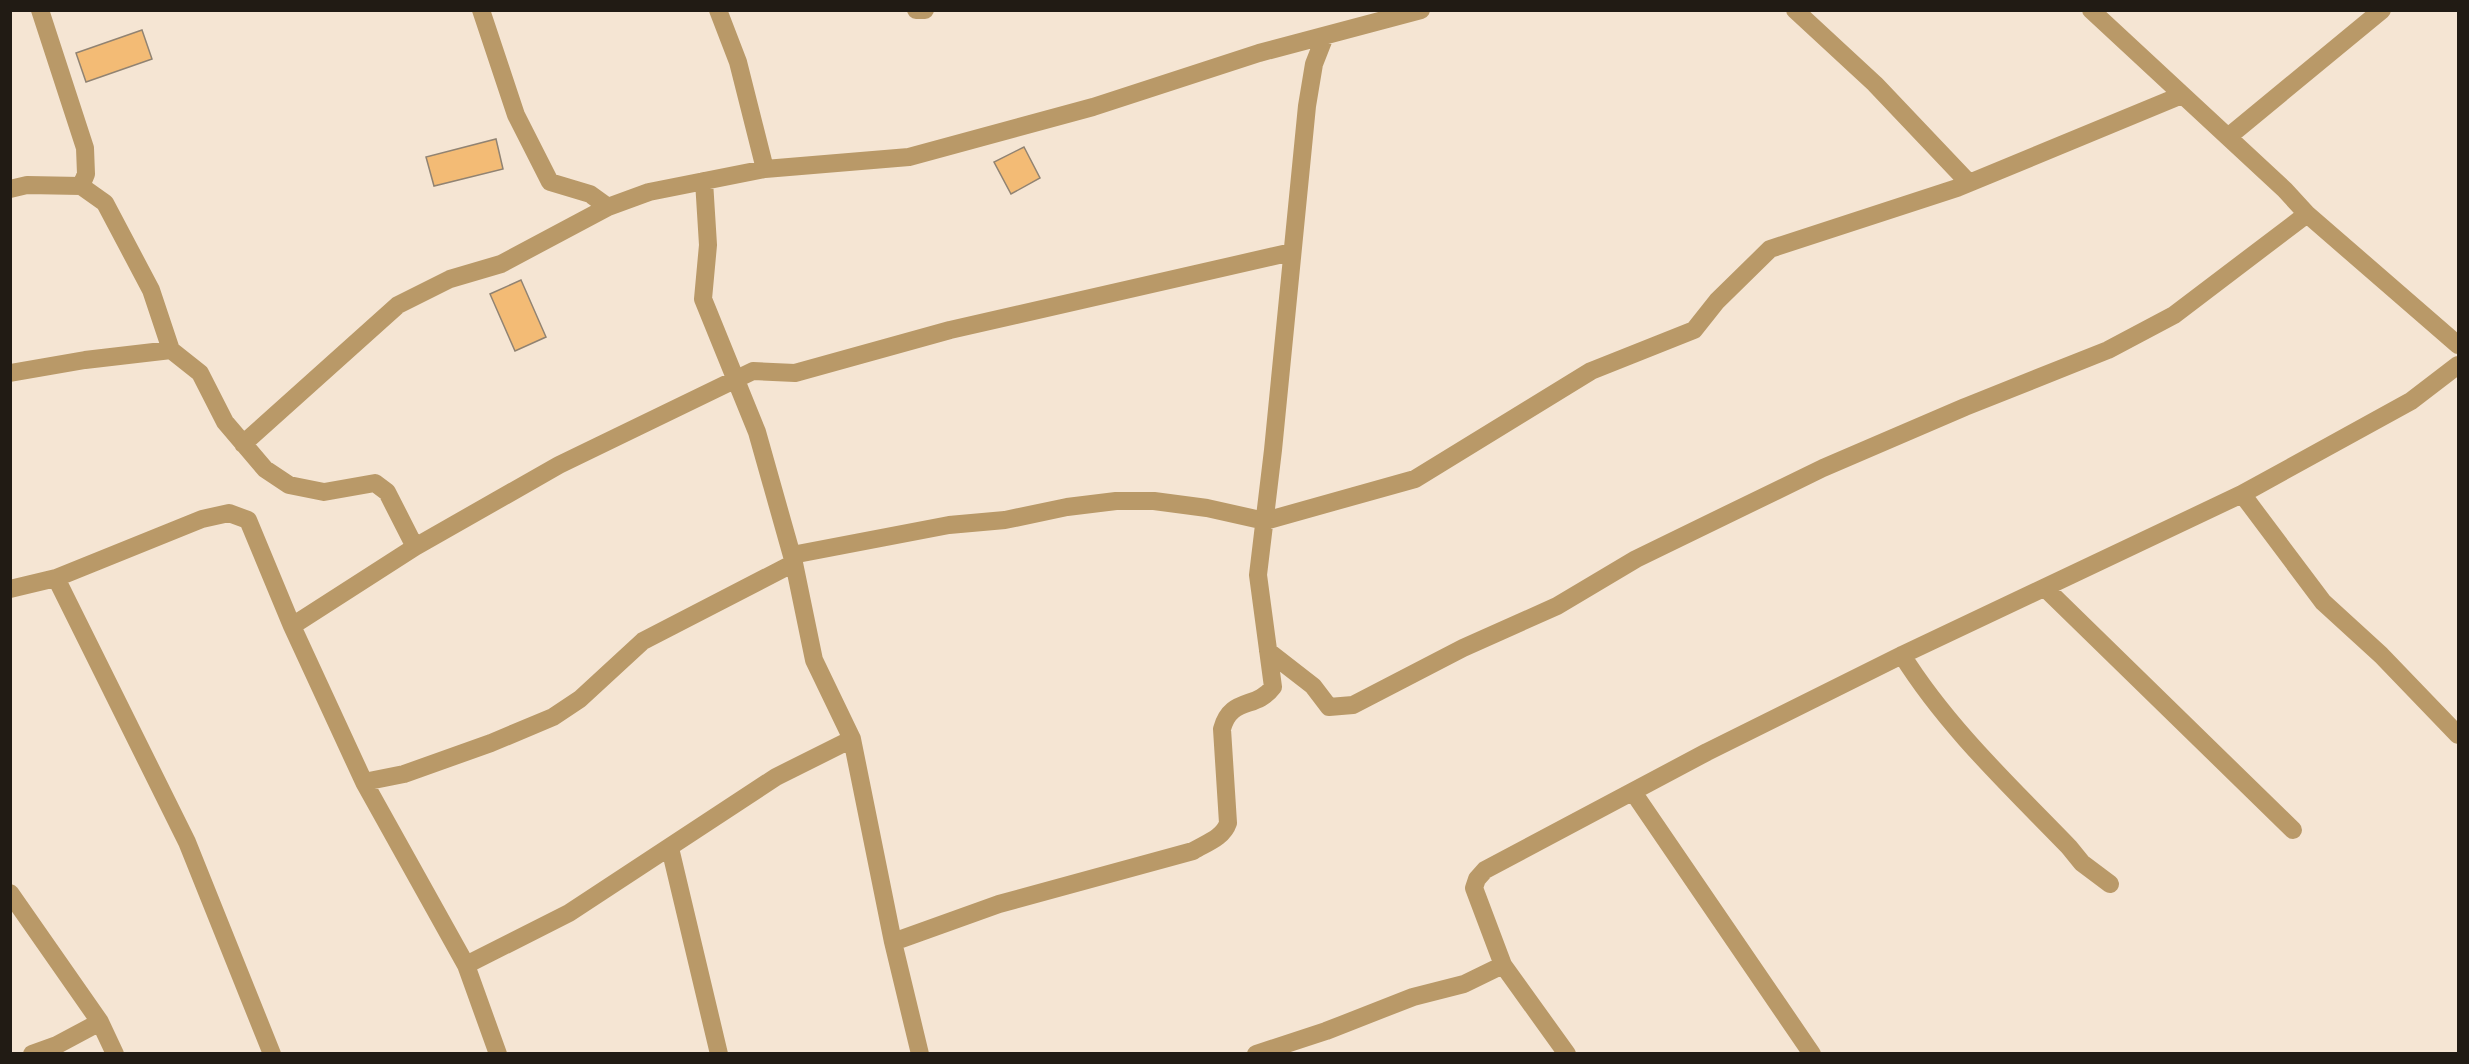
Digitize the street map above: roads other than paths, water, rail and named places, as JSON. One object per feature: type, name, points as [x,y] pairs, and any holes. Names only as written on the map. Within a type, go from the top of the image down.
[{"type":"street","points":[[40,10],[86,148],[86,174],[81,186]]},
{"type":"street","points":[[482,10],[516,115],[550,182],[590,194],[609,207]]},
{"type":"street","points":[[718,10],[738,62],[765,169]]},
{"type":"street","points":[[916,10],[924,10]]},
{"type":"street","points":[[243,444],[398,305],[450,279],[501,264],[609,207],[649,192],[765,169],[909,157],[1093,107],[1260,53],[1421,10]]},
{"type":"street","points":[[1795,10],[1875,84],[1969,183]]},
{"type":"street","points":[[2091,10],[2285,190],[2307,214],[2458,345]]},
{"type":"street","points":[[2228,137],[2382,10]]},
{"type":"street","points":[[893,942],[999,904],[1193,850],[1221,835],[1228,823],[1222,729],[1224,722],[1232,710],[1258,699],[1273,687],[1258,575],[1307,106],[1314,64],[1325,36]]},
{"type":"street","points":[[364,782],[404,774],[491,743],[553,717],[580,699],[643,641],[793,559],[949,525],[1005,520],[1067,507],[1116,501],[1154,501],[1207,508],[1265,521],[1415,478],[1591,371],[1694,330],[1718,301],[1770,249],[1969,183],[2182,95]]},
{"type":"street","points":[[704,181],[708,245],[703,298],[757,432],[793,559],[814,660],[852,739],[893,942],[920,1053]]},
{"type":"street","points":[[10,189],[27,185],[81,186],[105,204],[151,290],[171,350],[200,373],[225,422],[265,469],[289,485],[324,492],[375,483],[387,492],[415,547]]},
{"type":"street","points":[[1268,651],[1313,686],[1329,706],[1353,705],[1463,648],[1557,606],[1636,559],[1822,468],[1965,407],[2108,350],[2174,315],[2307,214]]},
{"type":"street","points":[[292,626],[415,547],[559,465],[753,371],[795,373],[950,330],[1292,252]]},
{"type":"street","points":[[10,373],[85,360],[171,350]]},
{"type":"street","points":[[1567,1053],[1503,965],[1473,888],[1485,870],[1902,655],[2242,494],[2411,401],[2458,365]]},
{"type":"street","points":[[2242,494],[2323,602],[2381,655],[2458,735]]},
{"type":"street","points":[[10,589],[56,578],[202,519],[229,513],[248,520],[292,626],[364,782],[466,965],[498,1053]]},
{"type":"street","points":[[56,578],[187,842],[272,1053]]},
{"type":"street","points":[[2045,588],[2293,830]]},
{"type":"street","points":[[1902,655],[1939,707],[1980,756],[2069,846],[2082,863],[2110,885]]},
{"type":"street","points":[[466,965],[569,913],[776,777],[852,739]]},
{"type":"street","points":[[1633,792],[1812,1053]]},
{"type":"street","points":[[670,848],[719,1053]]},
{"type":"street","points":[[10,893],[100,1022],[115,1053]]},
{"type":"street","points":[[1256,1053],[1326,1031],[1413,997],[1464,984],[1503,965]]},
{"type":"street","points":[[32,1053],[57,1045],[100,1022]]}]
